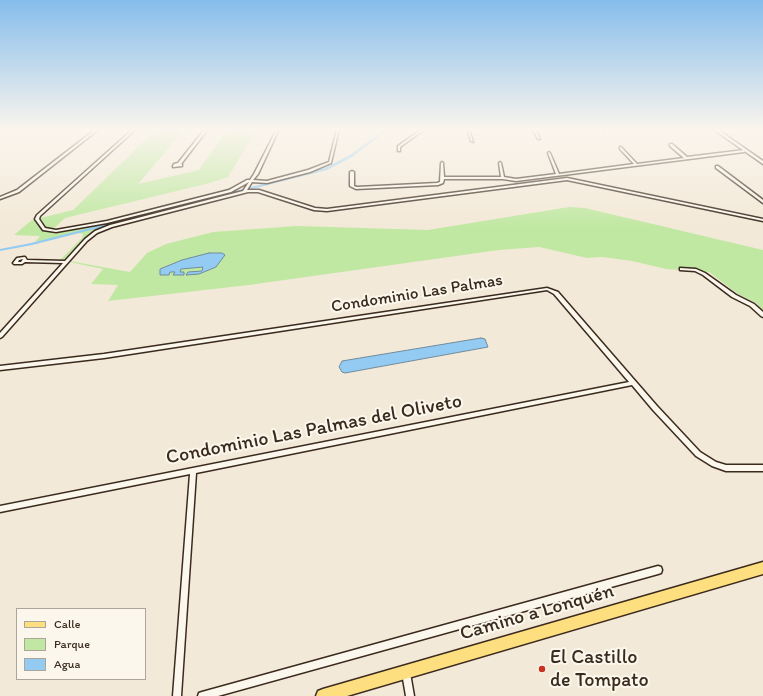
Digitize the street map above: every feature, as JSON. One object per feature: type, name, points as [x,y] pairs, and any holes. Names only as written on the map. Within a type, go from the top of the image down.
[{"type":"main road","name":"Camino a Lonquén","points":[[323,696],[763,568]]},
{"type":"street","points":[[0,198],[18,191],[57,161]]},
{"type":"street","points":[[99,161],[38,216],[37,219],[46,230],[56,231],[107,222],[230,191],[251,181],[267,182],[329,163],[329,161]]},
{"type":"street","points":[[249,189],[251,181],[263,161]]},
{"type":"street","points":[[249,189],[256,181],[265,161]]},
{"type":"street","points":[[553,161],[558,174]]},
{"type":"street","points":[[633,161],[636,165]]},
{"type":"street","points":[[442,178],[503,178],[516,180],[661,161]]},
{"type":"street","points":[[352,172],[352,186],[356,188],[438,184],[442,182],[442,163]]},
{"type":"street","points":[[500,163],[503,178]]},
{"type":"street","points":[[717,167],[763,202]]},
{"type":"street","points":[[1,334],[89,237],[100,230],[249,189],[315,209],[327,210],[569,179],[763,220]]},
{"type":"street","points":[[25,261],[66,262]]},
{"type":"street","points":[[681,269],[697,270],[734,296],[752,305],[763,315]]},
{"type":"street","name":"Condominio Las Palmas","points":[[0,368],[104,356],[542,288],[556,293],[683,439],[706,460],[726,468],[763,468]]},
{"type":"street","name":"Condominio Las Palmas del Oliveto","points":[[0,510],[634,383]]},
{"type":"street","points":[[177,696],[193,471]]},
{"type":"street","points":[[202,696],[658,570]]},
{"type":"street","points":[[405,672],[410,696]]},
{"type":"green space","points":[[123,161],[157,161],[138,184],[199,170],[205,161],[237,161],[228,177],[210,183],[65,218],[52,230],[53,234],[82,227],[97,226],[97,229],[84,238],[64,260],[130,272],[147,253],[166,244],[213,232],[297,226],[428,230],[569,207],[585,208],[763,250],[763,310],[756,303],[738,294],[709,272],[666,269],[632,261],[602,257],[587,258],[539,247],[499,250],[249,285],[108,301],[118,285],[91,284],[103,269],[60,260],[82,238],[83,234],[78,233],[35,242],[40,236],[14,235],[32,220],[73,210]]},
{"type":"water","points":[[209,253],[222,253],[225,255],[216,267],[199,274],[186,275],[188,272],[202,271],[203,267],[181,269],[180,272],[184,272],[184,275],[173,275],[175,272],[170,272],[169,275],[160,275],[160,269],[182,260]]},
{"type":"water","points":[[481,338],[485,339],[488,347],[345,373],[342,372],[339,367],[342,361]]},
{"type":"waterway","points":[[0,250],[31,244],[326,169],[340,161]]},
{"type":"place","name":"El Castillo de Tompato","points":[[542,669]]}]
